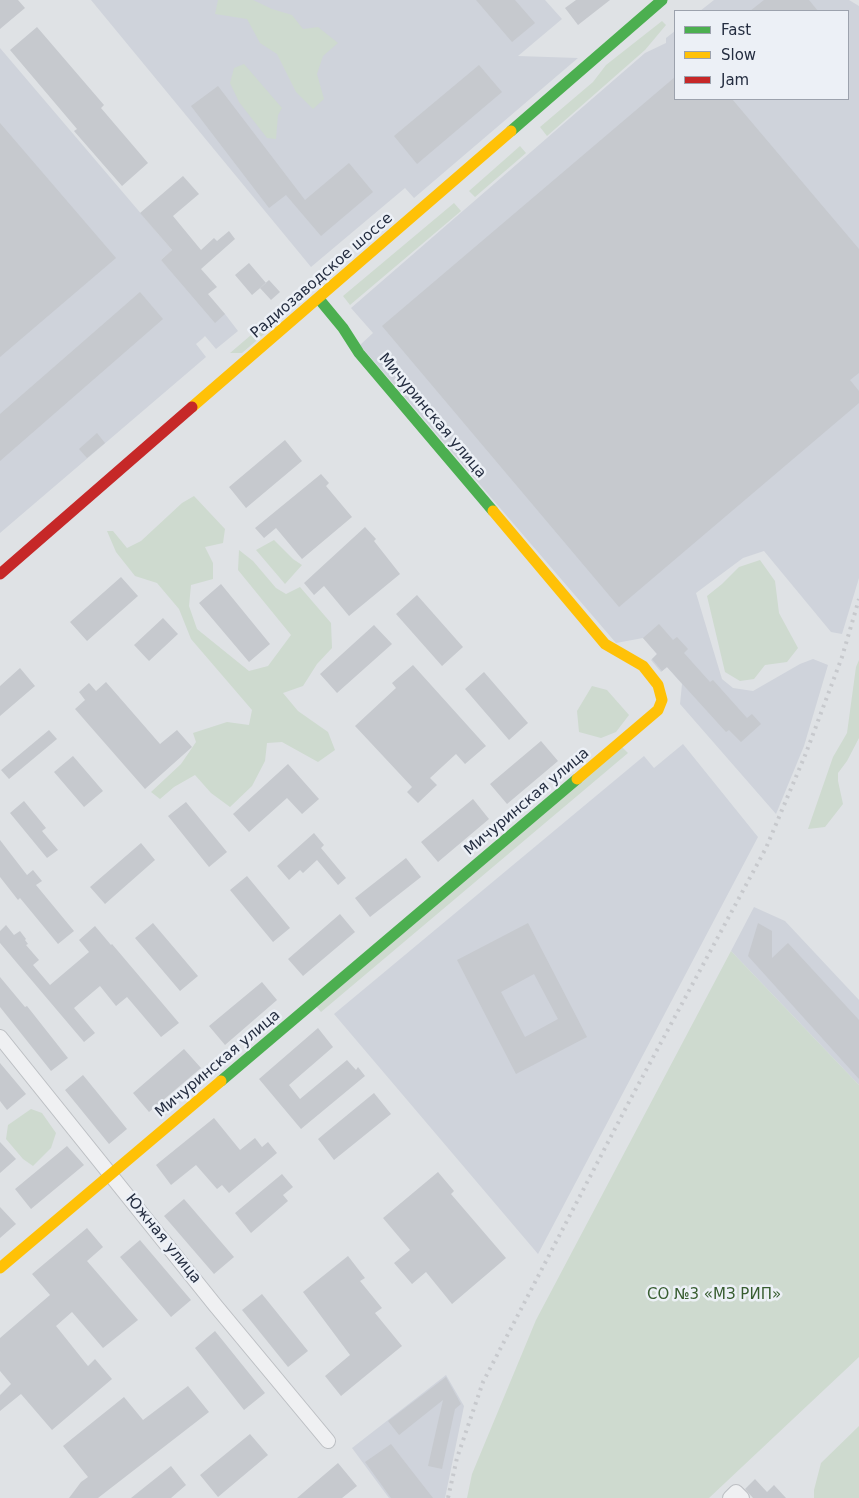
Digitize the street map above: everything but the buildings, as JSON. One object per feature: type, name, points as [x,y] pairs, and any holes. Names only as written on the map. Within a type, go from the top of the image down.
[{"type":"street","name":"Радиозаводское шоссе","points":[[0,574],[662,0]]},
{"type":"street","name":"Мичуринская улица","points":[[0,1268],[658,710],[662,700],[658,684],[643,666],[605,644],[359,353],[343,328],[319,299]]},
{"type":"street","name":"Южная улица","points":[[0,1037],[216,1305],[328,1440]]},
{"type":"street","points":[[730,1498],[736,1492],[742,1498]]},
{"type":"shaded area","points":[[91,0],[545,0],[562,19],[518,56],[578,58],[414,198],[405,188],[311,267]]},
{"type":"shaded area","points":[[714,0],[849,0],[859,6],[859,578],[842,634],[831,632],[764,551],[743,558],[696,593],[722,679],[733,688],[753,691],[800,664],[813,659],[828,665],[804,746],[776,814],[680,704],[682,684],[667,667],[661,672],[651,660],[657,654],[643,638],[616,643],[360,345],[373,333],[351,308],[645,53],[666,43],[666,38],[674,32],[674,100],[849,100],[849,10],[701,10]]},
{"type":"shaded area","points":[[0,48],[172,250],[161,260],[225,314],[238,331],[216,349],[205,336],[196,344],[206,357],[0,533]]},
{"type":"shaded area","points":[[683,744],[758,837],[538,1254],[334,1014],[644,756],[654,768]]},
{"type":"shaded area","points":[[754,907],[785,921],[859,1000],[859,1085],[731,951]]},
{"type":"shaded area","points":[[446,1375],[464,1406],[445,1498],[389,1498],[352,1448]]},
{"type":"green space","points":[[218,0],[253,0],[272,9],[292,15],[303,29],[318,27],[338,43],[323,56],[317,74],[324,99],[313,109],[296,92],[277,54],[260,43],[247,19],[215,14]]},
{"type":"green space","points":[[662,21],[666,25],[645,50],[547,136],[540,127],[593,82],[606,65]]},
{"type":"green space","points":[[244,64],[282,108],[278,115],[276,139],[267,138],[239,102],[230,83],[234,68]]},
{"type":"green space","points":[[520,146],[526,153],[475,197],[469,191]]},
{"type":"green space","points":[[454,203],[461,211],[350,305],[343,296]]},
{"type":"green space","points":[[272,317],[277,323],[242,353],[230,353]]},
{"type":"green space","points":[[194,496],[225,529],[223,543],[205,547],[213,563],[213,579],[191,585],[189,606],[197,629],[249,671],[268,666],[291,635],[238,570],[239,550],[253,561],[276,588],[286,594],[300,587],[331,623],[332,648],[317,664],[303,686],[283,693],[298,711],[328,732],[335,750],[318,762],[282,742],[267,743],[265,761],[252,786],[230,807],[211,793],[195,775],[174,787],[160,799],[151,792],[181,764],[196,742],[193,733],[227,722],[249,725],[252,710],[191,639],[179,609],[157,583],[135,576],[116,552],[107,531],[113,531],[127,548],[141,541],[182,503]]},
{"type":"green space","points":[[274,540],[293,559],[302,565],[285,584],[256,550]]},
{"type":"green space","points":[[760,560],[775,581],[779,613],[798,648],[787,662],[765,665],[754,679],[740,681],[725,672],[707,596],[739,567]]},
{"type":"green space","points":[[859,660],[859,738],[847,761],[838,773],[843,804],[825,827],[808,829],[833,757],[847,733],[856,667]]},
{"type":"green space","points":[[592,686],[607,690],[629,715],[616,732],[601,738],[579,732],[577,711]]},
{"type":"green space","points":[[622,747],[628,753],[321,1012],[315,1005]]},
{"type":"green space","name":"СО №3 «МЗ РИП»","points":[[731,951],[859,1085],[859,1357],[709,1498],[467,1498],[472,1474],[536,1320]]},
{"type":"green space","points":[[31,1109],[42,1113],[56,1133],[51,1148],[33,1166],[23,1159],[6,1139],[8,1125]]},
{"type":"green space","points":[[859,1426],[859,1498],[814,1498],[814,1490],[821,1463]]},
{"type":"railway","points":[[448,1498],[457,1458],[483,1382],[630,1100],[766,848],[806,753],[842,657],[859,599]]},
{"type":"traffic: fast","points":[[511,131],[662,0]]},
{"type":"traffic: fast","points":[[319,299],[343,328],[359,353],[493,511]]},
{"type":"traffic: fast","points":[[221,1081],[577,779]]},
{"type":"traffic: slow","points":[[192,407],[511,131]]},
{"type":"traffic: slow","points":[[493,511],[605,644],[643,666],[658,685],[662,700],[658,710],[577,779]]},
{"type":"traffic: slow","points":[[0,1268],[221,1081]]},
{"type":"traffic: jam","points":[[0,574],[192,407]]}]
